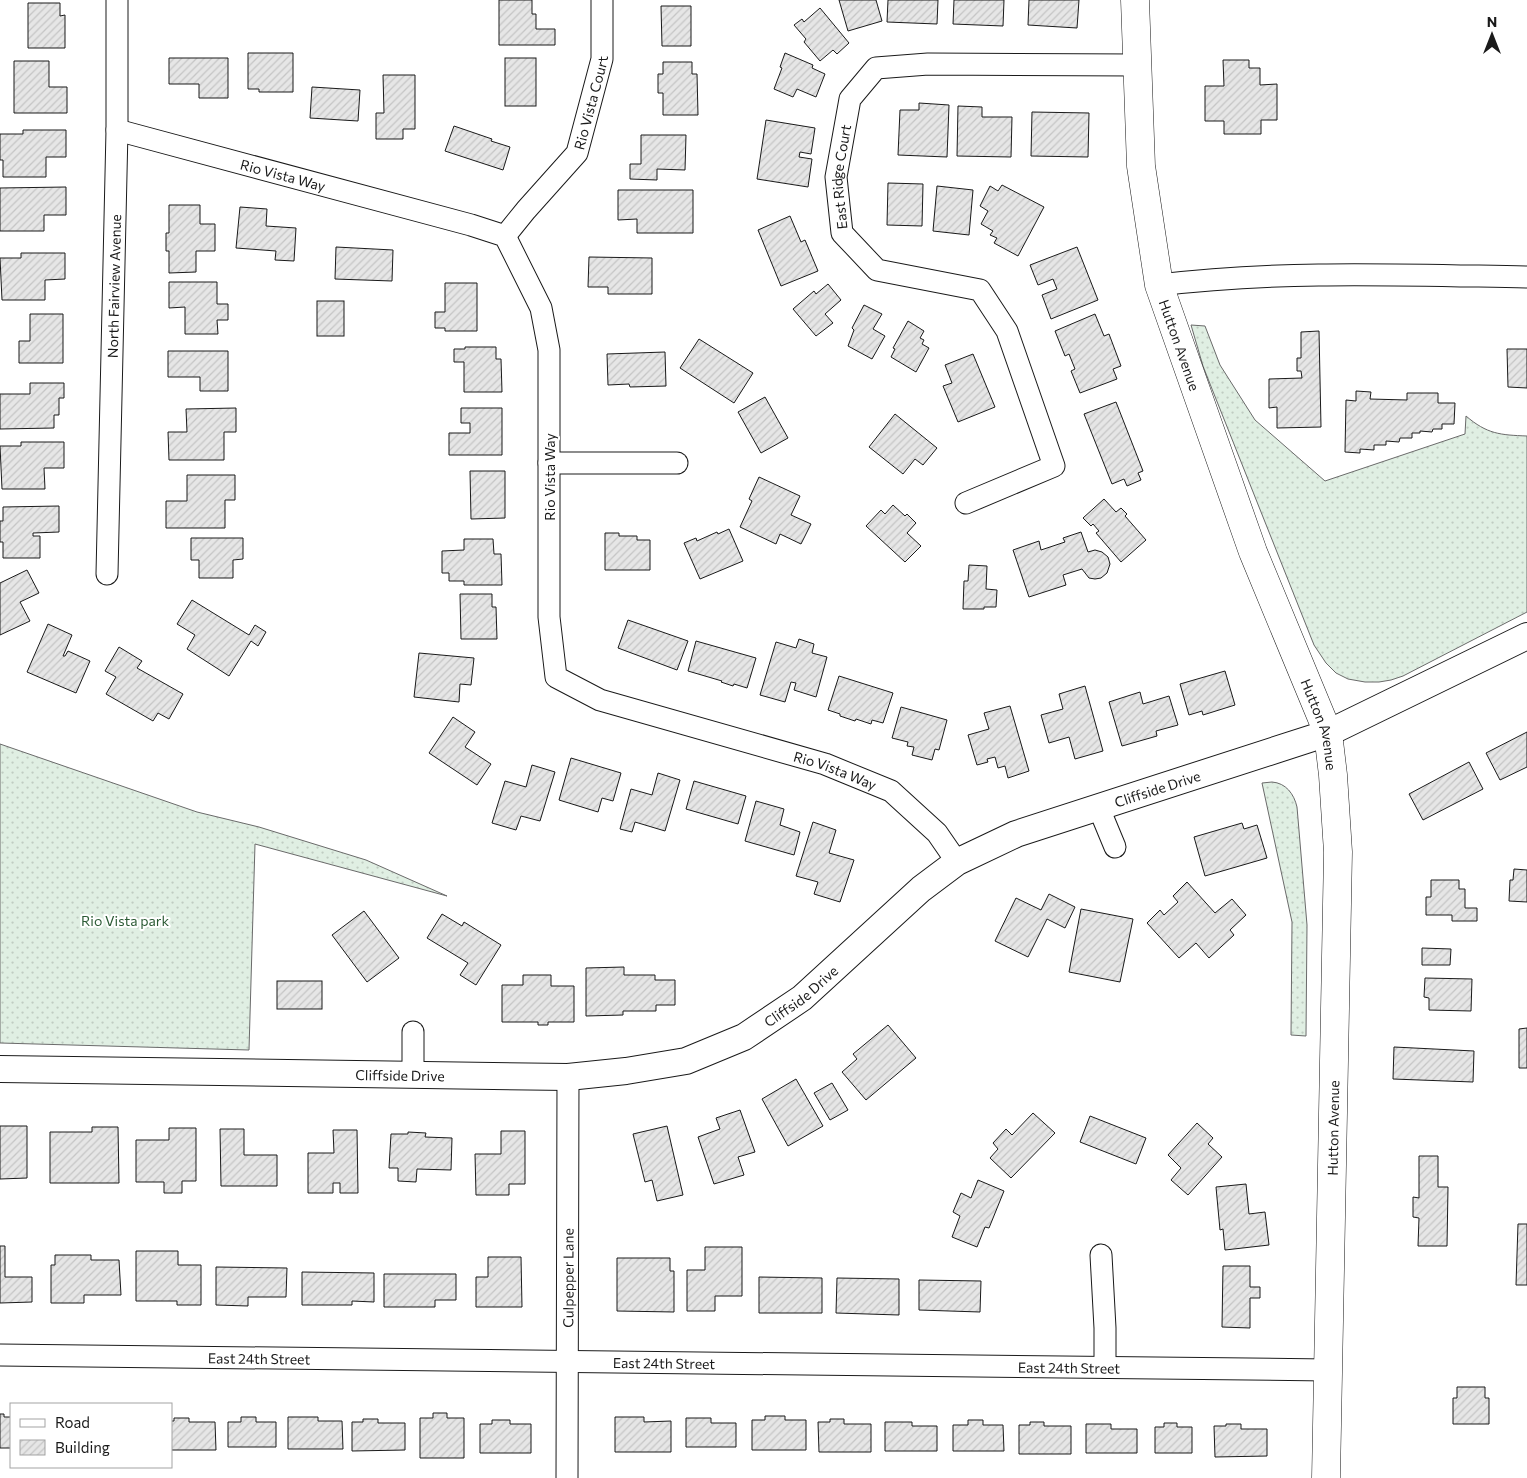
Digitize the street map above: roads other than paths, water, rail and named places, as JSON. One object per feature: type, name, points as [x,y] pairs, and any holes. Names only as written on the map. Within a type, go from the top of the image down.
[{"type":"main road","name":"Hutton Avenue","points":[[1136,0],[1136,65],[1141,166],[1159,285],[1253,552],[1328,732],[1334,775],[1338,852],[1326,1478]]},
{"type":"street","name":"North Fairview Avenue","points":[[107,574],[117,130],[117,0]]},
{"type":"street","name":"Rio Vista Court","points":[[505,236],[577,153],[602,59],[602,0]]},
{"type":"street","name":"East Ridge Court","points":[[966,503],[1054,466],[1007,331],[980,290],[877,270],[842,233],[836,176],[850,99],[876,68],[928,64],[1136,65]]},
{"type":"street","name":"Rio Vista Way","points":[[117,130],[461,222],[505,236],[541,308],[549,350],[549,617],[556,677],[600,700],[825,764],[891,791],[937,834],[957,862]]},
{"type":"street","points":[[1159,285],[1207,279],[1323,275],[1527,277]]},
{"type":"street","points":[[549,463],[677,463]]},
{"type":"street","name":"Cliffside Drive","points":[[0,1069],[568,1077],[626,1071],[686,1061],[744,1037],[802,998],[921,889],[957,862],[1016,834],[1328,732],[1527,636]]},
{"type":"street","points":[[1098,806],[1115,847]]},
{"type":"street","points":[[413,1032],[413,1074]]},
{"type":"street","name":"Culpepper Lane","points":[[568,1077],[568,1478]]},
{"type":"street","points":[[1101,1255],[1106,1328],[1105,1367]]},
{"type":"street","name":"East 24th Street","points":[[0,1355],[1328,1370]]},
{"type":"park label","name":"Rio Vista park","points":[[125,920]]}]
